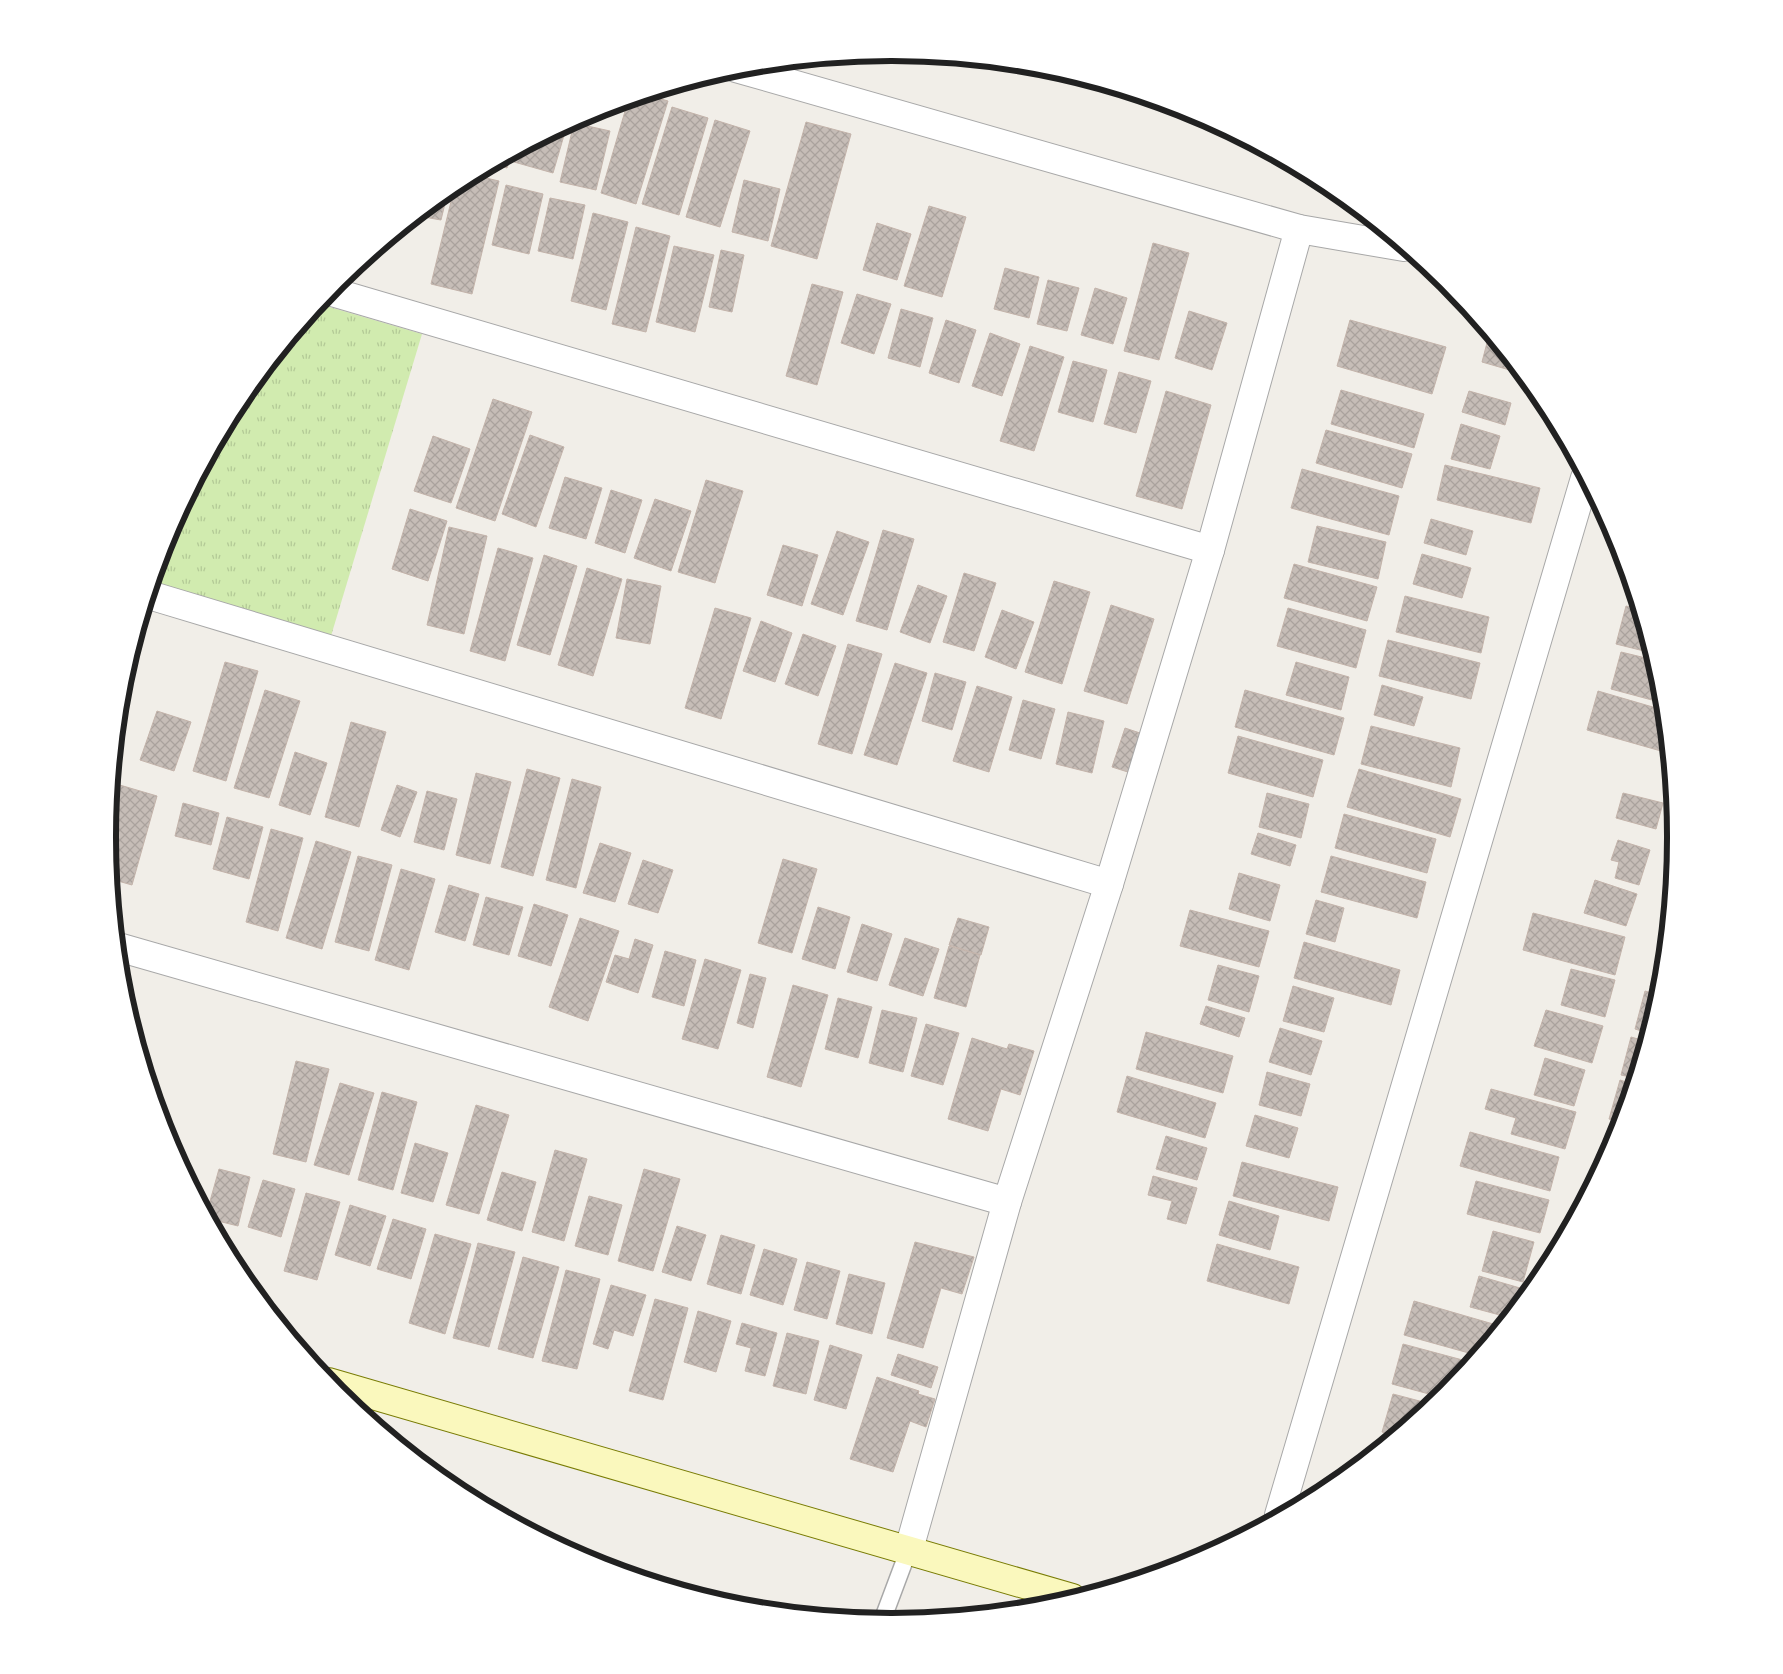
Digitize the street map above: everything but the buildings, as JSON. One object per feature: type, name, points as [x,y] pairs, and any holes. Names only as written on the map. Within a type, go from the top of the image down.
[{"type":"street","points":[[755,74],[1299,229],[1392,245]]},
{"type":"street","points":[[909,1549],[1007,1202],[1108,884],[1210,550],[1299,229]]},
{"type":"street","points":[[338,294],[1210,550]]},
{"type":"street","points":[[1281,1508],[1583,486]]},
{"type":"street","points":[[154,597],[1108,884]]},
{"type":"street","points":[[124,949],[1007,1202]]},
{"type":"street","points":[[343,1386],[909,1549],[1059,1594]]},
{"type":"lane","points":[[885,1613],[909,1549]]},
{"type":"green space","points":[[326,306],[422,334],[331,636],[157,588],[175,540],[196,494],[220,449],[246,406],[276,365]]}]
